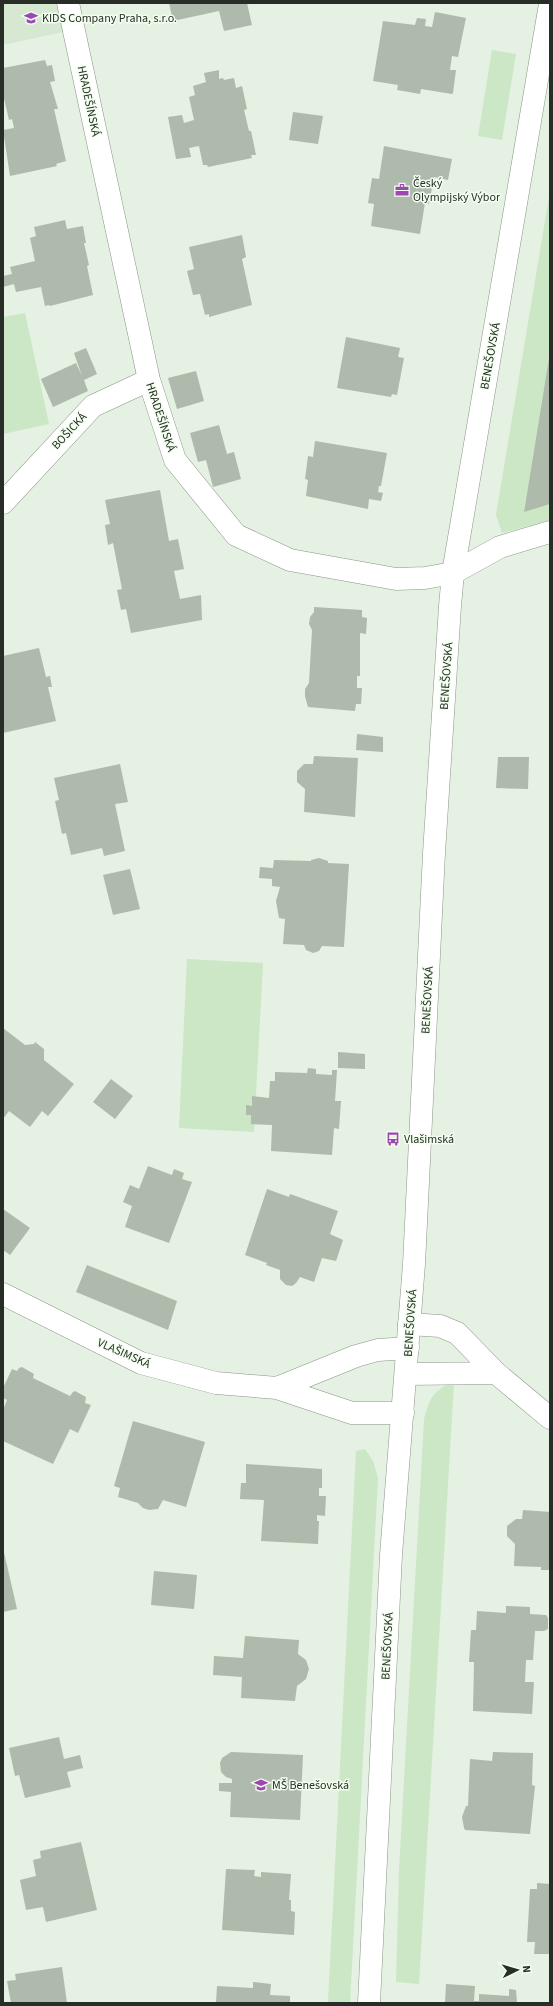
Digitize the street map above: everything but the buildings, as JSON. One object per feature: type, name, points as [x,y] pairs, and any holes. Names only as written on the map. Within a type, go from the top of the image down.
[{"type":"street","name":"HRADEŠÍNSKÁ","points":[[68,3],[149,380],[175,460],[236,535],[290,560],[396,579],[425,578],[453,573],[500,547],[550,532]]},
{"type":"street","name":"BENEŠOVSKÁ","points":[[369,2003],[391,1555],[410,1324],[434,853],[453,573],[550,4]]},
{"type":"street","name":"BOŠICKÁ","points":[[3,503],[93,406],[149,380]]},
{"type":"street","name":"VLAŠIMSKÁ","points":[[3,1294],[141,1363],[216,1384],[277,1388],[352,1413],[403,1413]]},
{"type":"street","points":[[410,1324],[440,1326],[457,1333],[496,1373],[550,1418]]},
{"type":"street","name":"VLAŠIMSKÁ","points":[[277,1388],[356,1356],[378,1350],[408,1348]]},
{"type":"street","points":[[406,1374],[496,1373]]},
{"type":"shaded area","name":"KIDS Company Praha, s.r.o.","points":[[3,3],[56,3],[63,32],[3,45]]},
{"type":"shaded area","points":[[492,50],[516,54],[502,140],[478,136]]},
{"type":"shaded area","points":[[550,191],[550,352],[524,511],[550,504],[550,520],[502,533],[496,515]]},
{"type":"shaded area","points":[[25,313],[49,424],[3,434],[3,317]]},
{"type":"shaded area","points":[[187,959],[263,963],[254,1132],[179,1128]]},
{"type":"shaded area","points":[[454,1382],[419,1984],[396,1982],[399,1870],[424,1419],[428,1405],[433,1396],[441,1388]]},
{"type":"shaded area","points":[[365,1449],[373,1461],[378,1478],[350,2003],[328,2003],[356,1451]]},
{"type":"place","name":"KIDS Company Praha, s.r.o.","points":[[31,18]]},
{"type":"place","name":"Český Olympijský Výbor","points":[[402,190]]},
{"type":"place","name":"Vlašimská","points":[[393,1139]]},
{"type":"place","name":"MŠ Benešovská","points":[[261,1785]]}]
